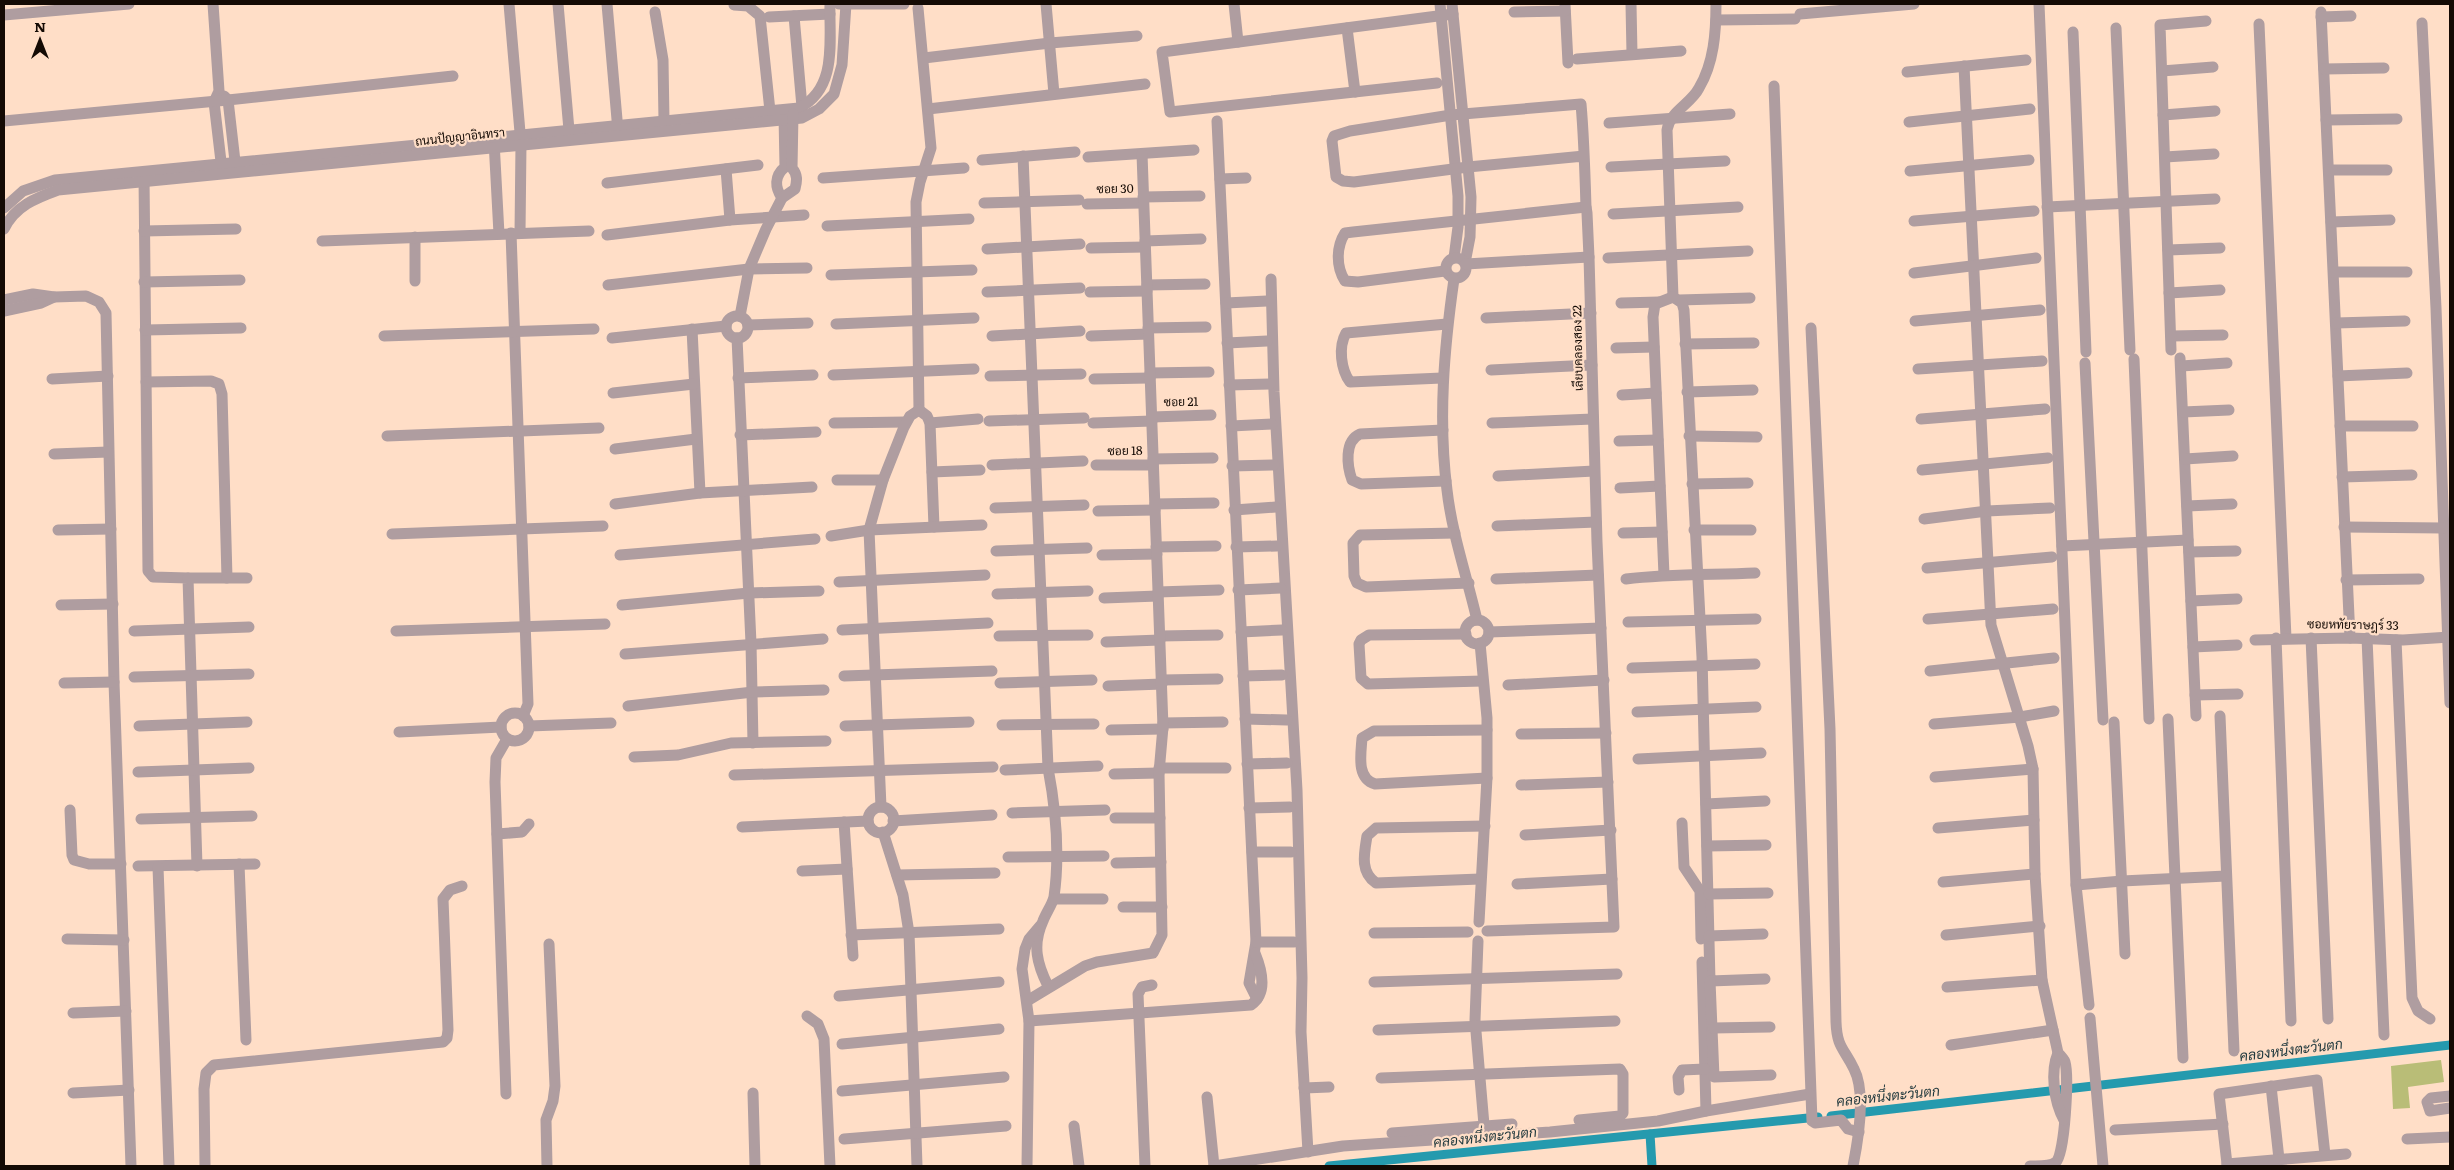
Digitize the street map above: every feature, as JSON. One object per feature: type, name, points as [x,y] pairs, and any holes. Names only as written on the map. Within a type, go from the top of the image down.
[{"type":"street","points":[[4,16],[129,4]]},
{"type":"street","points":[[213,4],[220,91],[214,102],[222,169]]},
{"type":"street","points":[[509,4],[521,140],[510,233]]},
{"type":"street","points":[[558,4],[569,130]]},
{"type":"street","points":[[607,4],[618,130]]},
{"type":"street","points":[[734,4],[748,6],[760,16],[770,111]]},
{"type":"street","points":[[769,17],[794,16],[816,9],[846,4],[904,4],[910,8],[921,6],[931,148],[916,202],[919,410]]},
{"type":"street","name":"ถนนปัญญาอินทรา","points":[[521,140],[569,130],[618,130],[664,120],[770,111],[791,113],[802,118],[819,109],[834,94],[842,65],[846,4]]},
{"type":"street","points":[[1046,4],[1054,94]]},
{"type":"street","points":[[1234,4],[1238,42]]},
{"type":"street","points":[[1631,4],[1632,54]]},
{"type":"street","points":[[1716,4],[1712,51],[1699,89],[1671,118],[1667,130],[1672,254],[1676,298],[1684,310],[1689,436],[1700,620],[1714,1077],[1771,1075]]},
{"type":"street","points":[[1716,20],[1798,17],[1914,4]]},
{"type":"street","points":[[2039,4],[2076,885],[2089,1005]]},
{"type":"street","points":[[791,113],[822,89],[829,62],[830,7]]},
{"type":"street","points":[[1514,12],[1565,8],[1572,61],[1681,51]]},
{"type":"street","points":[[1440,9],[1456,115],[1468,167],[1471,218],[1470,237],[1462,262]]},
{"type":"street","points":[[1437,83],[1170,112],[1162,52],[1347,28],[1440,9],[1453,9],[1458,219],[1464,274],[1459,278],[1450,275],[1345,282],[1339,261],[1339,242],[1345,233],[1458,219],[1586,207]]},
{"type":"street","points":[[656,12],[663,60],[664,120]]},
{"type":"street","points":[[2350,638],[2321,15],[2351,16]]},
{"type":"street","points":[[789,168],[794,16]]},
{"type":"street","points":[[2172,350],[2160,25],[2206,21]]},
{"type":"street","points":[[2422,23],[2436,289],[2450,703]]},
{"type":"street","points":[[2259,24],[2281,638],[2291,1021]]},
{"type":"street","points":[[1347,28],[1355,92]]},
{"type":"street","points":[[2116,28],[2149,719]]},
{"type":"street","points":[[2073,32],[2094,544],[2122,881],[2125,954]]},
{"type":"street","points":[[924,58],[1050,43],[1137,36]]},
{"type":"street","points":[[1907,72],[2026,60]]},
{"type":"street","points":[[1964,66],[1987,511],[1991,626],[2020,717],[2033,769],[2042,980],[2059,1059],[2064,1120],[2058,1160],[2055,1163],[2030,1166]]},
{"type":"street","points":[[2162,71],[2213,67]]},
{"type":"street","points":[[2324,69],[2384,68]]},
{"type":"street","points":[[4,121],[214,102],[453,76]]},
{"type":"street","points":[[928,109],[1146,84]]},
{"type":"street","points":[[1774,86],[1812,1121],[1841,1120],[1848,1129],[1859,1132]]},
{"type":"street","points":[[220,91],[228,100],[236,168]]},
{"type":"street","name":"เลียบคลองสอง 22","points":[[1456,115],[1581,104],[1589,257],[1598,575],[1611,830],[1614,927],[1487,931]]},
{"type":"street","points":[[1909,122],[2030,110]]},
{"type":"street","points":[[2163,115],[2215,111]]},
{"type":"street","name":"ถนนปัญญาอินทรา","points":[[4,208],[24,191],[55,180],[144,176],[236,168],[791,113]]},
{"type":"street","points":[[1609,123],[1730,114]]},
{"type":"street","points":[[1456,115],[1350,131],[1334,136],[1332,141],[1336,176],[1343,181],[1354,182],[1468,167],[1584,156]]},
{"type":"street","points":[[2326,120],[2397,118]]},
{"type":"street","points":[[1028,1021],[1251,1005],[1257,999],[1263,978],[1255,948],[1217,121]]},
{"type":"street","points":[[494,142],[510,233],[528,704],[526,721],[528,732],[519,740],[507,739],[502,734],[503,720],[509,715],[516,713],[526,721],[611,723]]},
{"type":"street","points":[[1088,158],[1194,150]]},
{"type":"street","points":[[982,160],[1075,152]]},
{"type":"street","points":[[1027,1001],[1048,986],[1097,962],[1153,953],[1162,935],[1159,771],[1163,726],[1162,682],[1142,154]]},
{"type":"street","points":[[2165,157],[2214,154]]},
{"type":"street","points":[[1023,156],[1048,768],[1056,812],[1054,899],[1042,923],[1029,939],[1025,949],[1022,969],[1028,1021],[1027,1166]]},
{"type":"street","points":[[1910,171],[2029,160]]},
{"type":"street","points":[[1611,167],[1724,161]]},
{"type":"street","points":[[607,183],[726,170],[758,164]]},
{"type":"street","points":[[740,316],[749,270],[782,198],[795,189],[796,172],[789,168],[780,171],[777,180],[778,191],[782,198]]},
{"type":"street","points":[[823,178],[964,168]]},
{"type":"street","points":[[726,170],[730,220]]},
{"type":"street","points":[[2329,170],[2387,170]]},
{"type":"street","points":[[144,176],[148,571],[153,577],[247,578]]},
{"type":"street","name":"ถนนปัญญาอินทรา","points":[[4,229],[16,212],[31,200],[58,190],[144,176]]},
{"type":"street","points":[[1220,179],[1246,178]]},
{"type":"street","name":"ซอย 30","points":[[984,203],[1083,202],[1200,196]]},
{"type":"street","points":[[2047,207],[2215,199]]},
{"type":"street","points":[[1613,214],[1738,207]]},
{"type":"street","points":[[1914,221],[2034,211]]},
{"type":"street","points":[[607,235],[730,220],[804,215]]},
{"type":"street","points":[[827,226],[969,219]]},
{"type":"street","points":[[2331,222],[2390,220]]},
{"type":"street","points":[[144,231],[236,229]]},
{"type":"street","points":[[322,241],[589,231]]},
{"type":"street","points":[[415,237],[415,282]]},
{"type":"street","points":[[986,249],[1027,246],[1145,244],[1201,239]]},
{"type":"street","points":[[2168,250],[2220,248]]},
{"type":"street","points":[[1608,258],[1748,251]]},
{"type":"street","points":[[1477,620],[1455,533],[1446,481],[1442,378],[1450,275],[1446,264],[1589,257]]},
{"type":"street","points":[[1914,273],[2036,258]]},
{"type":"street","points":[[608,285],[749,270],[807,268]]},
{"type":"street","points":[[831,275],[972,270]]},
{"type":"street","points":[[2334,272],[2407,272]]},
{"type":"street","points":[[1270,278],[1274,392],[1297,790],[1304,1088],[1308,1152]]},
{"type":"street","points":[[144,282],[240,280]]},
{"type":"street","points":[[987,292],[1147,288],[1205,284]]},
{"type":"street","points":[[2169,293],[2220,290]]},
{"type":"street","points":[[4,300],[33,294],[54,297],[86,296],[98,302],[106,313],[114,682],[131,1166]]},
{"type":"street","points":[[4,310],[41,303],[54,297]]},
{"type":"street","points":[[1621,303],[1659,302],[1676,298],[1750,298]]},
{"type":"street","points":[[1226,303],[1268,301]]},
{"type":"street","points":[[1659,302],[1655,304],[1653,309],[1664,575]]},
{"type":"street","points":[[1915,321],[2040,310]]},
{"type":"street","points":[[1486,318],[1591,313]]},
{"type":"street","points":[[733,316],[740,316],[746,319],[748,325],[743,336],[737,338],[727,332],[726,326],[728,320],[733,316]]},
{"type":"street","points":[[836,324],[918,322],[974,318]]},
{"type":"street","points":[[2336,322],[2405,321]]},
{"type":"street","points":[[748,325],[808,323]]},
{"type":"street","points":[[1442,378],[1350,382],[1345,375],[1342,349],[1346,333],[1447,324]]},
{"type":"street","points":[[612,338],[726,326]]},
{"type":"street","points":[[1091,336],[1206,327]]},
{"type":"street","points":[[145,330],[241,328]]},
{"type":"street","points":[[1811,328],[1830,730],[1836,1022],[1840,1048],[1854,1069],[1858,1079],[1860,1119],[1853,1166]]},
{"type":"street","points":[[384,336],[594,329]]},
{"type":"street","points":[[692,329],[700,493]]},
{"type":"street","points":[[992,336],[1080,331]]},
{"type":"street","points":[[2171,336],[2224,334]]},
{"type":"street","points":[[737,338],[753,692],[753,743]]},
{"type":"street","points":[[1227,343],[1268,341]]},
{"type":"street","points":[[1685,344],[1754,344]]},
{"type":"street","points":[[1616,348],[1654,347]]},
{"type":"street","points":[[1918,369],[2042,361]]},
{"type":"street","points":[[2196,716],[2180,362],[2227,363]]},
{"type":"street","points":[[1491,370],[1592,365]]},
{"type":"street","points":[[833,375],[974,369]]},
{"type":"street","points":[[1094,379],[1209,372]]},
{"type":"street","points":[[2338,376],[2407,373]]},
{"type":"street","points":[[990,376],[1081,374]]},
{"type":"street","points":[[738,378],[813,375]]},
{"type":"street","points":[[52,379],[108,376]]},
{"type":"street","points":[[146,382],[211,380],[219,384],[222,394],[227,578]]},
{"type":"street","points":[[613,393],[694,384]]},
{"type":"street","points":[[1229,385],[1270,384]]},
{"type":"street","points":[[1687,392],[1753,390]]},
{"type":"street","points":[[1622,395],[1656,393]]},
{"type":"street","points":[[1921,419],[2046,408]]},
{"type":"street","points":[[881,807],[870,530],[883,480],[906,422],[910,416],[919,410]]},
{"type":"street","points":[[919,410],[927,416],[930,423],[934,527]]},
{"type":"street","points":[[2183,412],[2229,410]]},
{"type":"street","name":"ซอย 21","points":[[930,423],[983,420],[1088,421],[1211,415]]},
{"type":"street","points":[[1492,423],[1593,418]]},
{"type":"street","points":[[834,423],[906,422]]},
{"type":"street","points":[[1231,426],[1272,424]]},
{"type":"street","points":[[2340,426],[2412,426]]},
{"type":"street","points":[[387,436],[599,428]]},
{"type":"street","points":[[1443,430],[1360,434],[1350,442],[1349,466],[1352,480],[1361,484],[1446,481]]},
{"type":"street","points":[[740,435],[816,432]]},
{"type":"street","points":[[1689,436],[1757,436]]},
{"type":"street","points":[[615,448],[696,439]]},
{"type":"street","points":[[1619,441],[1658,440]]},
{"type":"street","points":[[54,454],[108,452]]},
{"type":"street","points":[[2185,459],[2233,456]]},
{"type":"street","name":"ซอย 18","points":[[1096,465],[1213,458]]},
{"type":"street","points":[[1922,470],[2048,458]]},
{"type":"street","points":[[992,464],[1083,461]]},
{"type":"street","points":[[1232,466],[1274,465]]},
{"type":"street","points":[[932,472],[980,470]]},
{"type":"street","points":[[1498,476],[1594,471]]},
{"type":"street","points":[[2342,477],[2412,475]]},
{"type":"street","points":[[837,480],[883,480]]},
{"type":"street","points":[[1692,484],[1748,483]]},
{"type":"street","points":[[1620,488],[1660,486]]},
{"type":"street","points":[[615,504],[700,493],[812,487]]},
{"type":"street","points":[[1098,511],[1214,503]]},
{"type":"street","points":[[995,508],[1084,504]]},
{"type":"street","points":[[2187,506],[2232,504]]},
{"type":"street","points":[[1234,510],[1276,507]]},
{"type":"street","points":[[1924,519],[1987,511],[2050,508]]},
{"type":"street","points":[[1497,526],[1596,522]]},
{"type":"street","points":[[831,536],[870,530],[982,525]]},
{"type":"street","points":[[392,534],[603,526]]},
{"type":"street","points":[[2344,527],[2444,528]]},
{"type":"street","points":[[58,530],[111,529]]},
{"type":"street","points":[[1694,530],[1751,530]]},
{"type":"street","points":[[1624,533],[1662,532]]},
{"type":"street","points":[[1455,533],[1360,535],[1353,543],[1354,576],[1357,583],[1366,587],[1469,583]]},
{"type":"street","points":[[620,555],[746,543],[815,539]]},
{"type":"street","points":[[2062,546],[2142,542],[2236,551]]},
{"type":"street","points":[[1102,556],[1216,546]]},
{"type":"street","points":[[1236,547],[1277,546]]},
{"type":"street","points":[[996,551],[1087,548]]},
{"type":"street","points":[[1927,568],[2052,557]]},
{"type":"street","points":[[1626,578],[1664,575],[1697,576],[1755,573]]},
{"type":"street","points":[[839,582],[985,575]]},
{"type":"street","points":[[1496,579],[1598,575]]},
{"type":"street","points":[[188,578],[197,866]]},
{"type":"street","points":[[2346,580],[2419,579]]},
{"type":"street","points":[[1238,590],[1281,588]]},
{"type":"street","points":[[997,594],[1088,590]]},
{"type":"street","points":[[1104,598],[1219,590]]},
{"type":"street","points":[[622,605],[748,593],[819,591]]},
{"type":"street","points":[[2191,601],[2237,599]]},
{"type":"street","points":[[61,605],[113,604]]},
{"type":"street","points":[[1928,618],[2053,609]]},
{"type":"street","points":[[1628,622],[1756,619]]},
{"type":"street","points":[[1477,620],[1487,625],[1489,632],[1486,640],[1480,643],[1469,640],[1466,634],[1469,623],[1477,620]]},
{"type":"street","points":[[842,630],[988,622]]},
{"type":"street","points":[[396,631],[605,624]]},
{"type":"street","points":[[134,631],[190,628],[249,628]]},
{"type":"street","points":[[1489,632],[1601,628]]},
{"type":"street","points":[[1240,632],[1282,630]]},
{"type":"street","points":[[1466,634],[1368,635],[1359,644],[1361,678],[1368,684],[1484,680]]},
{"type":"street","points":[[998,636],[1088,635]]},
{"type":"street","points":[[1106,642],[1218,635]]},
{"type":"street","name":"ซอยหทัยราษฎร์ 33","points":[[2255,640],[2281,638],[2396,640],[2448,637]]},
{"type":"street","points":[[2311,638],[2328,1019]]},
{"type":"street","points":[[2367,638],[2384,1035]]},
{"type":"street","points":[[625,654],[823,639]]},
{"type":"street","points":[[2396,640],[2412,998],[2418,1011],[2430,1019]]},
{"type":"street","points":[[1479,922],[1487,778],[1487,730],[1480,643]]},
{"type":"street","points":[[2193,647],[2237,645]]},
{"type":"street","points":[[1930,671],[2003,665],[2054,658]]},
{"type":"street","points":[[1632,668],[1755,664]]},
{"type":"street","points":[[844,676],[992,672]]},
{"type":"street","points":[[134,677],[249,674]]},
{"type":"street","points":[[1243,676],[1282,675]]},
{"type":"street","points":[[1108,686],[1218,679]]},
{"type":"street","points":[[1000,683],[1092,680]]},
{"type":"street","points":[[1508,685],[1604,680]]},
{"type":"street","points":[[64,683],[114,682]]},
{"type":"street","points":[[628,706],[753,692],[824,690]]},
{"type":"street","points":[[2195,695],[2238,694]]},
{"type":"street","points":[[1637,712],[1756,706]]},
{"type":"street","points":[[1934,724],[2020,717],[2054,711]]},
{"type":"street","points":[[2220,716],[2234,1051]]},
{"type":"street","points":[[1245,719],[1287,720]]},
{"type":"street","points":[[2168,719],[2183,1058]]},
{"type":"street","points":[[139,726],[247,722]]},
{"type":"street","points":[[845,726],[968,722]]},
{"type":"street","points":[[1111,730],[1223,722]]},
{"type":"street","points":[[1002,725],[1094,724]]},
{"type":"street","points":[[399,732],[501,727]]},
{"type":"street","points":[[1487,730],[1374,731],[1362,738],[1360,758],[1363,776],[1367,782],[1375,784],[1487,778]]},
{"type":"street","points":[[1521,734],[1606,733]]},
{"type":"street","points":[[506,1094],[496,758],[507,739]]},
{"type":"street","points":[[634,757],[678,755],[721,744],[826,741]]},
{"type":"street","points":[[1638,759],[1761,753]]},
{"type":"street","points":[[1247,764],[1287,763]]},
{"type":"street","points":[[734,775],[1098,766]]},
{"type":"street","points":[[138,772],[249,768]]},
{"type":"street","points":[[1114,774],[1226,768]]},
{"type":"street","points":[[1935,777],[2033,769]]},
{"type":"street","points":[[1521,785],[1608,782]]},
{"type":"street","points":[[1706,804],[1765,801]]},
{"type":"street","points":[[881,807],[890,811],[893,821],[890,828],[883,832],[873,830],[868,821],[871,811],[881,807]]},
{"type":"street","points":[[1249,808],[1290,807]]},
{"type":"street","points":[[70,810],[72,855],[74,860],[89,864],[121,864]]},
{"type":"street","points":[[1012,813],[1105,810]]},
{"type":"street","points":[[893,821],[992,815]]},
{"type":"street","points":[[141,819],[252,816]]},
{"type":"street","points":[[1115,818],[1160,818]]},
{"type":"street","points":[[1938,828],[2034,820]]},
{"type":"street","points":[[742,827],[868,821]]},
{"type":"street","points":[[844,822],[853,956]]},
{"type":"street","points":[[1682,822],[1684,867],[1700,891],[1706,1111]]},
{"type":"street","points":[[497,834],[522,832],[529,824]]},
{"type":"street","points":[[1480,879],[1376,883],[1368,877],[1364,868],[1365,852],[1367,836],[1376,828],[1485,826]]},
{"type":"street","points":[[1525,835],[1611,830]]},
{"type":"street","points":[[883,832],[897,875],[909,933],[917,1166]]},
{"type":"street","points":[[1707,846],[1766,845]]},
{"type":"street","points":[[1252,852],[1290,852]]},
{"type":"street","points":[[1008,857],[1104,856]]},
{"type":"street","points":[[1116,862],[1162,862]]},
{"type":"street","points":[[239,864],[246,1040]]},
{"type":"street","points":[[138,866],[255,864]]},
{"type":"street","points":[[158,867],[169,1166]]},
{"type":"street","points":[[802,872],[847,869]]},
{"type":"street","points":[[897,875],[996,873]]},
{"type":"street","points":[[1943,882],[2036,874]]},
{"type":"street","points":[[2076,885],[2226,876]]},
{"type":"street","points":[[1517,884],[1612,879]]},
{"type":"street","points":[[205,1166],[204,1080],[206,1073],[214,1065],[443,1042],[447,1038],[444,899],[450,890],[462,886]]},
{"type":"street","points":[[1709,894],[1768,893]]},
{"type":"street","points":[[1054,899],[1103,899]]},
{"type":"street","points":[[1123,907],[1162,907]]},
{"type":"street","points":[[1479,922],[1485,925],[1487,931],[1484,939],[1478,941],[1470,937],[1468,932],[1473,924],[1479,922]]},
{"type":"street","points":[[1042,923],[1037,954],[1038,966],[1048,986]]},
{"type":"street","points":[[1946,934],[2040,926]]},
{"type":"street","points":[[851,935],[999,929]]},
{"type":"street","points":[[1374,933],[1468,932]]},
{"type":"street","points":[[1709,936],[1763,934]]},
{"type":"street","points":[[67,939],[124,940]]},
{"type":"street","points":[[1478,941],[1476,1026],[1484,1125]]},
{"type":"street","points":[[1255,948],[1294,942]]},
{"type":"street","points":[[547,1166],[546,1120],[554,1101],[555,1086],[549,944]]},
{"type":"street","points":[[1374,982],[1617,974]]},
{"type":"street","points":[[1710,981],[1765,979]]},
{"type":"street","points":[[1947,987],[2042,980]]},
{"type":"street","points":[[839,996],[999,982]]},
{"type":"street","points":[[1145,1166],[1138,1012],[1139,990],[1152,985]]},
{"type":"street","points":[[73,1014],[126,1011]]},
{"type":"street","points":[[807,1016],[818,1024],[824,1039],[830,1166]]},
{"type":"street","points":[[2090,1018],[2103,1166]]},
{"type":"street","points":[[1378,1030],[1615,1021]]},
{"type":"street","points":[[1712,1028],[1770,1027]]},
{"type":"street","points":[[842,1044],[999,1029]]},
{"type":"street","points":[[1951,1046],[2054,1030]]},
{"type":"street","points":[[1380,1078],[1620,1069],[1623,1074],[1623,1114],[1620,1116],[1579,1120]]},
{"type":"street","points":[[1678,1090],[1678,1077],[1682,1070],[1705,1069]]},
{"type":"street","points":[[842,1091],[1004,1077]]},
{"type":"street","points":[[2325,1155],[2317,1080],[2219,1094],[2227,1165],[2346,1154]]},
{"type":"street","points":[[2271,1086],[2279,1159]]},
{"type":"street","points":[[1304,1088],[1329,1087]]},
{"type":"street","points":[[73,1093],[129,1090]]},
{"type":"street","points":[[753,1093],[755,1166]]},
{"type":"street","points":[[2450,1096],[2431,1098],[2427,1102],[2430,1110],[2450,1108]]},
{"type":"street","points":[[1207,1098],[1214,1166],[1343,1146],[1550,1132],[1658,1121],[1706,1111],[1811,1097]]},
{"type":"street","points":[[1392,1133],[1512,1124]]},
{"type":"street","points":[[2115,1130],[2223,1124]]},
{"type":"street","points":[[844,1139],[1006,1126]]},
{"type":"street","points":[[1074,1126],[1079,1166]]},
{"type":"street","points":[[2407,1139],[2450,1137]]},
{"type":"green space","points":[[2441,1060],[2444,1082],[2408,1087],[2410,1108],[2393,1109],[2391,1066]]},
{"type":"waterway","name":"คลองหนึ่งตะวันตก","points":[[1831,1116],[2450,1045]]},
{"type":"waterway","name":"คลองหนึ่งตะวันตก","points":[[1329,1166],[1818,1117]]},
{"type":"waterway","points":[[1650,1134],[1652,1166]]}]
